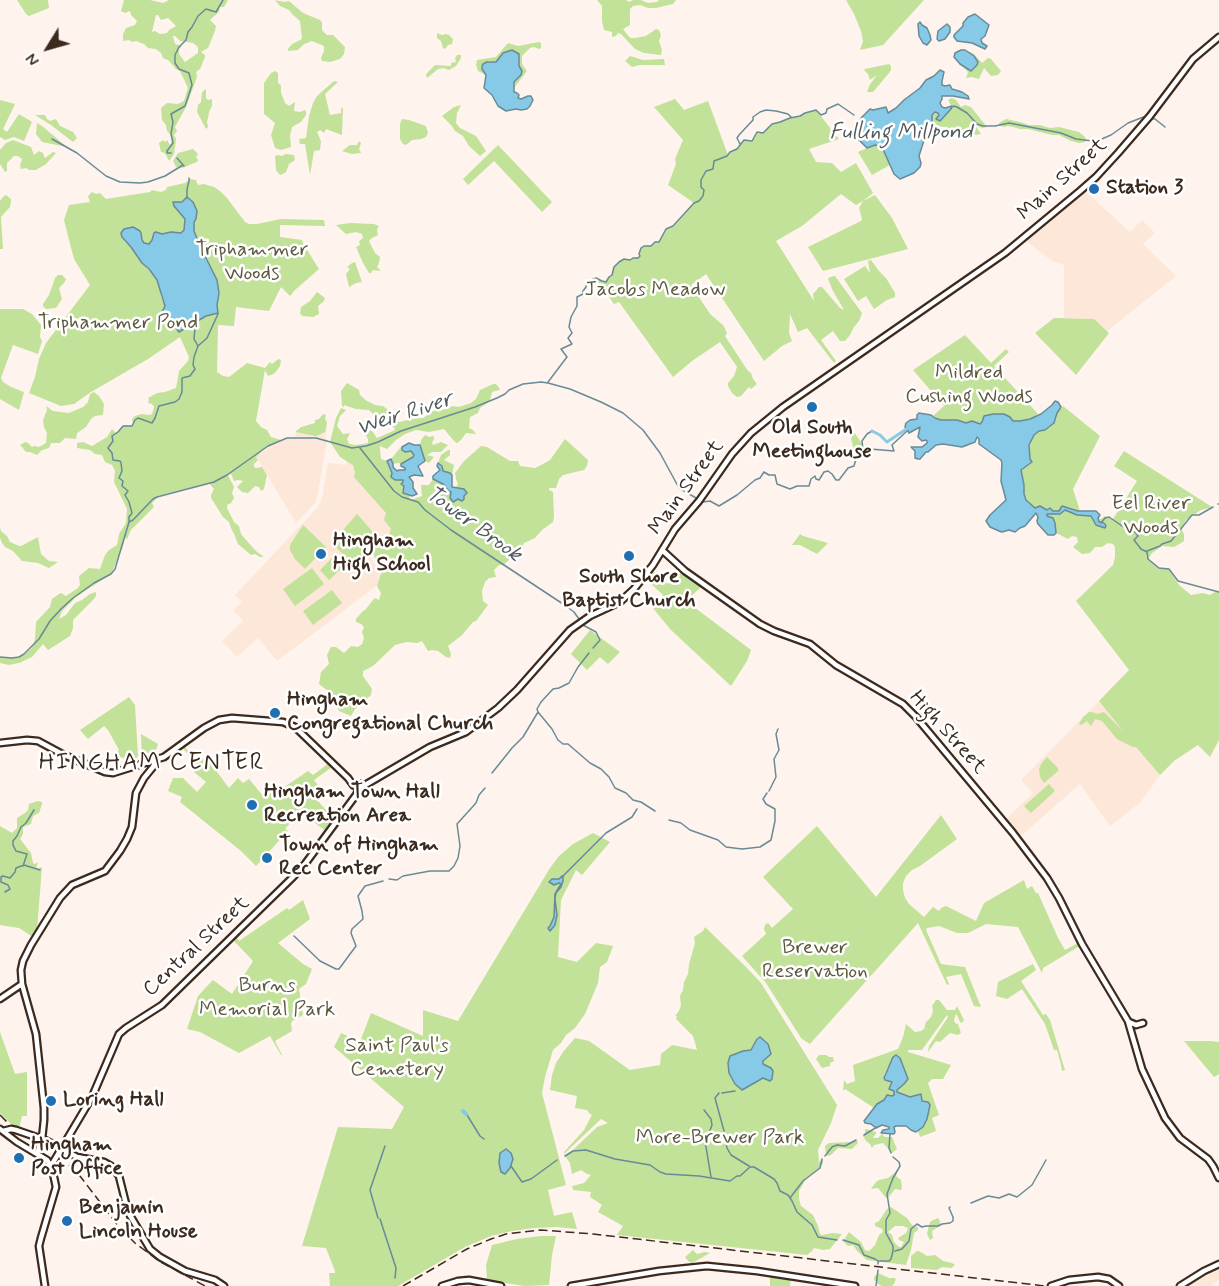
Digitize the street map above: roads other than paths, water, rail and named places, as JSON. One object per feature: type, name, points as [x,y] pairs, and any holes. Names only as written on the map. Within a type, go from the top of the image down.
[{"type":"main road","name":"Main Street","points":[[360,786],[434,746],[462,734],[498,708],[517,690],[573,627],[628,596],[651,568],[672,533],[699,501],[729,458],[757,428],[790,402],[1000,256],[1080,191],[1096,177],[1150,116],[1194,59],[1219,37]]},
{"type":"main road","name":"High Street","points":[[662,550],[685,571],[760,624],[810,644],[840,668],[911,711],[1043,872],[1082,944],[1128,1021],[1142,1069],[1167,1122],[1178,1136],[1208,1160],[1219,1178]]},
{"type":"main road","points":[[0,743],[31,740],[105,772],[115,773],[166,756],[204,728],[219,720],[232,718],[283,722],[292,725],[353,785],[360,786]]},
{"type":"main road","points":[[37,1154],[42,1139],[45,1116],[33,1020],[22,984],[22,965],[25,956],[60,898],[72,885],[105,871],[125,844],[132,827],[135,795],[156,760]]},
{"type":"main road","name":"Central Street","points":[[51,1166],[92,1097],[119,1034],[159,1008],[293,878],[356,795],[360,786]]},
{"type":"main road","points":[[128,797],[135,795]]},
{"type":"main road","points":[[0,999],[22,984]]},
{"type":"main road","points":[[1128,1021],[1137,1025],[1143,1023]]},
{"type":"main road","points":[[1,1130],[13,1129],[42,1139],[81,1158],[106,1163],[114,1168],[120,1179],[128,1212],[152,1252],[185,1271],[209,1278],[224,1286]]},
{"type":"main road","points":[[1,1130],[47,1160],[51,1166],[56,1187],[39,1250],[45,1286]]},
{"type":"main road","points":[[1180,1286],[1219,1264]]},
{"type":"main road","points":[[571,1286],[701,1266],[769,1273],[855,1286]]},
{"type":"main road","points":[[1051,1286],[1069,1280],[1098,1277],[1111,1279],[1119,1286]]},
{"type":"main road","points":[[442,1286],[469,1280],[501,1286]]},
{"type":"water","points":[[975,14],[989,25],[985,36],[981,39],[982,43],[987,46],[985,49],[972,43],[957,41],[954,37],[968,17]]},
{"type":"water","points":[[920,22],[927,28],[930,35],[931,40],[927,45],[919,36],[918,24]]},
{"type":"water","points":[[947,24],[950,32],[945,39],[939,41],[938,31]]},
{"type":"water","points":[[512,50],[519,54],[519,66],[522,71],[514,82],[514,92],[519,95],[518,98],[531,96],[533,100],[527,109],[506,111],[498,106],[492,95],[484,88],[486,75],[482,66],[487,62],[496,62],[503,53]]},
{"type":"water","points":[[961,50],[974,56],[978,62],[971,71],[954,57],[955,53]]},
{"type":"water","name":"Fulling Millpond","points":[[940,70],[944,72],[942,85],[950,85],[952,89],[962,92],[969,99],[942,96],[940,103],[942,107],[952,106],[951,109],[940,121],[936,119],[938,113],[935,112],[932,115],[932,125],[926,134],[919,156],[920,167],[914,173],[900,179],[894,174],[882,147],[875,145],[867,148],[858,139],[856,133],[858,123],[870,109],[886,107],[888,113],[896,108]]},
{"type":"water","name":"Triphammer Pond","points":[[187,197],[193,202],[197,211],[194,231],[217,280],[218,313],[206,316],[179,332],[173,324],[165,322],[162,316],[165,306],[157,280],[121,233],[124,229],[133,227],[140,231],[144,243],[149,244],[156,232],[181,233],[184,230],[185,219],[173,202],[182,202]]},
{"type":"water","points":[[1055,401],[1061,407],[1054,423],[1034,435],[1029,445],[1032,462],[1021,470],[1026,500],[1035,508],[1040,506],[1053,511],[1059,511],[1062,506],[1078,511],[1096,511],[1100,515],[1099,522],[1105,524],[1105,528],[1096,525],[1091,516],[1077,515],[1065,510],[1060,514],[1047,514],[1053,518],[1055,523],[1056,533],[1054,535],[1048,535],[1038,524],[1036,513],[1025,526],[1015,532],[1009,530],[1002,532],[990,527],[986,521],[1006,500],[1001,481],[1001,460],[979,444],[977,437],[975,442],[962,447],[936,445],[920,459],[915,458],[915,451],[911,447],[922,447],[927,441],[922,441],[918,437],[920,427],[909,433],[905,427],[910,420],[917,419],[919,413],[941,420],[957,420],[966,423],[972,421],[980,424],[984,416],[993,414],[1004,414],[1013,421],[1020,421],[1041,414]]},
{"type":"water","points":[[409,443],[420,445],[425,461],[418,466],[423,476],[409,477],[417,494],[412,496],[403,493],[404,486],[401,484],[403,480],[395,480],[391,477],[392,473],[387,461],[391,459],[397,471],[405,470],[401,464],[414,455],[411,451],[402,450],[402,447]]},
{"type":"water","points":[[438,463],[442,466],[443,471],[452,475],[452,487],[464,489],[467,493],[462,501],[458,499],[450,503],[451,492],[443,484],[433,479],[433,476],[440,470]]},
{"type":"water","points":[[562,876],[563,881],[555,899],[557,915],[555,925],[550,931],[548,928],[554,917],[555,894],[561,884],[554,885],[549,882]]},
{"type":"water","points":[[760,1037],[768,1044],[771,1054],[763,1061],[763,1064],[773,1071],[772,1079],[770,1081],[763,1078],[742,1090],[735,1084],[729,1073],[730,1056],[751,1050]]},
{"type":"water","points":[[896,1055],[900,1058],[908,1079],[897,1092],[910,1097],[921,1094],[922,1101],[930,1105],[923,1127],[916,1132],[906,1126],[896,1126],[894,1134],[881,1133],[889,1127],[882,1125],[876,1128],[864,1121],[887,1095],[894,1095],[894,1091],[889,1089],[892,1082],[884,1078]]},
{"type":"water","points":[[506,1149],[511,1153],[513,1159],[505,1174],[501,1172],[499,1163],[500,1153]]},
{"type":"waterway","points":[[171,153],[167,153],[173,143],[171,114],[185,106],[192,85],[189,73],[179,69],[175,63],[175,55],[186,40],[198,16],[206,9],[216,12],[223,0]]},
{"type":"waterway","points":[[548,382],[567,357],[561,349],[572,344],[568,338],[572,333],[569,327],[571,317],[577,306],[577,297],[583,294],[587,282],[596,278],[606,282],[619,262],[624,259],[638,258],[641,248],[659,242],[666,229],[673,226],[703,196],[701,180],[706,171],[713,169],[714,161],[727,156],[744,140],[752,141],[757,132],[763,133],[772,124],[805,113],[816,110],[821,115],[838,104],[854,115]]},
{"type":"waterway","points":[[951,108],[957,107],[967,113],[977,124],[983,126],[1009,123],[1093,141],[1111,135],[1128,123],[1146,116]]},
{"type":"waterway","points":[[740,144],[737,138],[753,120],[753,117],[760,112],[776,111],[791,117]]},
{"type":"waterway","points":[[1150,118],[1165,127]]},
{"type":"waterway","points":[[52,139],[77,153],[106,176],[120,182],[148,182],[165,176],[183,165]]},
{"type":"waterway","points":[[177,158],[184,166]]},
{"type":"waterway","points":[[187,198],[189,178]]},
{"type":"waterway","points":[[198,346],[207,338],[218,314]]},
{"type":"waterway","points":[[129,521],[132,513],[125,495],[128,491],[122,486],[123,481],[119,478],[122,471],[121,463],[113,460],[108,448],[113,441],[112,436],[123,426],[132,426],[138,418],[152,423],[159,406],[179,399],[182,392],[182,378],[190,376],[195,369],[194,357],[198,346],[194,339],[195,328],[191,324]]},
{"type":"waterway","name":"Weir River","points":[[0,657],[12,658],[24,654],[39,639],[61,609],[94,583],[111,574],[115,569],[129,522],[153,499],[214,482],[268,446],[287,438],[316,438],[352,448],[366,446],[401,431],[475,407],[523,384],[541,382],[570,389],[623,413],[643,430],[660,453],[679,488],[696,498]]},
{"type":"waterway","points":[[872,431],[887,442],[908,428]]},
{"type":"waterway","points":[[703,502],[710,501],[719,506],[760,478],[764,472],[775,475],[777,484],[790,489],[797,486],[809,486],[811,479],[815,476],[819,480],[824,472],[828,471],[836,480],[839,480],[848,468],[854,466],[856,459],[863,451],[870,449],[894,451],[892,445],[908,430]]},
{"type":"waterway","points":[[863,450],[862,441],[872,431]]},
{"type":"waterway","name":"Tower Brook","points":[[360,448],[394,491],[402,497],[418,502],[451,530],[563,604],[579,619]]},
{"type":"waterway","points":[[1147,551],[1171,541],[1192,515],[1199,515],[1213,507]]},
{"type":"waterway","points":[[1101,523],[1109,517],[1135,532],[1138,536],[1134,540],[1141,549],[1147,552],[1148,559],[1159,568],[1169,569],[1178,581],[1219,592]]},
{"type":"waterway","name":"Tower Brook","points":[[583,625],[596,632],[600,640],[593,648]]},
{"type":"waterway","name":"Tower Brook","points":[[492,773],[523,737],[538,712],[537,709],[541,702],[553,689],[569,683],[589,653]]},
{"type":"waterway","points":[[538,712],[558,740],[563,744],[568,744],[590,763],[601,769],[615,788],[655,811]]},
{"type":"waterway","points":[[769,791],[776,777],[774,759],[779,750],[776,734],[778,729]]},
{"type":"waterway","name":"Tower Brook","points":[[389,879],[397,880],[403,876],[430,871],[449,871],[458,858],[460,846],[457,824],[476,803],[485,788]]},
{"type":"waterway","points":[[669,820],[718,840],[726,847],[742,849],[760,847],[771,840],[775,821],[775,809],[766,804],[763,799],[767,793]]},
{"type":"waterway","points":[[562,877],[606,833],[632,817],[637,809]]},
{"type":"waterway","points":[[23,866],[27,854],[16,851],[13,841],[34,810]]},
{"type":"waterway","points":[[5,892],[10,889],[8,885],[1,882],[1,877],[10,878],[16,868],[24,865],[40,870]]},
{"type":"waterway","name":"Tower Brook","points":[[294,936],[320,961],[339,969],[356,946],[351,933],[352,929],[363,919],[358,896],[365,886],[383,881]]},
{"type":"waterway","points":[[722,1093],[735,1091]]},
{"type":"waterway","points":[[719,1093],[715,1098],[724,1131]]},
{"type":"waterway","points":[[704,1110],[711,1119],[712,1125],[709,1133]]},
{"type":"waterway","points":[[463,1111],[466,1114]]},
{"type":"waterway","points":[[467,1115],[484,1139]]},
{"type":"waterway","points":[[864,1135],[877,1127]]},
{"type":"waterway","points":[[724,1133],[731,1155],[749,1166]]},
{"type":"waterway","points":[[890,1134],[891,1153]]},
{"type":"waterway","points":[[709,1135],[705,1141],[711,1177]]},
{"type":"waterway","points":[[825,1156],[832,1147],[845,1146],[856,1140]]},
{"type":"waterway","points":[[378,1218],[370,1190],[385,1146]]},
{"type":"waterway","points":[[565,1156],[573,1151],[586,1150],[615,1159],[650,1165],[666,1174],[730,1181],[750,1167],[754,1167],[774,1179],[780,1191],[788,1195],[797,1212],[812,1225],[818,1237],[837,1240]]},
{"type":"waterway","points":[[878,1261],[889,1261],[893,1251],[893,1246],[886,1233],[886,1220],[890,1213],[887,1194],[900,1166],[893,1157]]},
{"type":"waterway","points":[[790,1198],[803,1181],[820,1168],[822,1159]]},
{"type":"waterway","points":[[511,1166],[522,1182],[531,1179],[557,1160]]},
{"type":"waterway","points":[[971,1203],[988,1196],[999,1198],[1009,1194],[1017,1197],[1032,1185],[1046,1160]]},
{"type":"waterway","points":[[895,1251],[902,1249],[909,1241],[911,1229],[917,1224],[922,1227],[938,1226],[953,1221],[950,1207]]},
{"type":"waterway","points":[[380,1219],[396,1268],[395,1278]]},
{"type":"waterway","points":[[843,1240],[859,1245],[864,1255],[875,1259],[878,1264]]},
{"type":"waterway","points":[[876,1286],[878,1270]]},
{"type":"railway","points":[[0,1115],[9,1124]]},
{"type":"railway","points":[[69,1165],[119,1227],[135,1243],[159,1261],[205,1286]]},
{"type":"railway","points":[[403,1286],[467,1249],[491,1239],[506,1234],[541,1230],[1045,1286]]},
{"type":"place","name":"Station 3","points":[[1094,189]]},
{"type":"place","name":"Old South Meetinghouse","points":[[812,407]]},
{"type":"place","name":"Hingham High School","points":[[321,554]]},
{"type":"place","name":"South Shore Baptist Church","points":[[629,556]]},
{"type":"place","name":"Hingham Congregational Church","points":[[275,713]]},
{"type":"place","name":"Hingham Town Hall Recreation Area","points":[[252,805]]},
{"type":"place","name":"Town of Hingham Rec Center","points":[[267,858]]},
{"type":"place","name":"Loring Hall","points":[[51,1101]]},
{"type":"place","name":"Hingham Post Office","points":[[19,1158]]},
{"type":"place","name":"Benjamin Lincoln House","points":[[67,1221]]},
{"type":"district","name":"HINGHAM CENTER","points":[[152,764]]},
{"type":"park label","name":"Triphammer Woods","points":[[252,263]]},
{"type":"park label","name":"Jacobs Meadow","points":[[655,291]]},
{"type":"park label","name":"Mildred Cushing Woods","points":[[969,386]]},
{"type":"park label","name":"Eel River Woods","points":[[1151,517]]},
{"type":"park label","name":"Brewer Reservation","points":[[815,961]]},
{"type":"park label","name":"Burns Memorial Park","points":[[267,999]]},
{"type":"park label","name":"Saint Paul's Cemetery","points":[[397,1059]]},
{"type":"park label","name":"More-Brewer Park","points":[[720,1139]]}]
